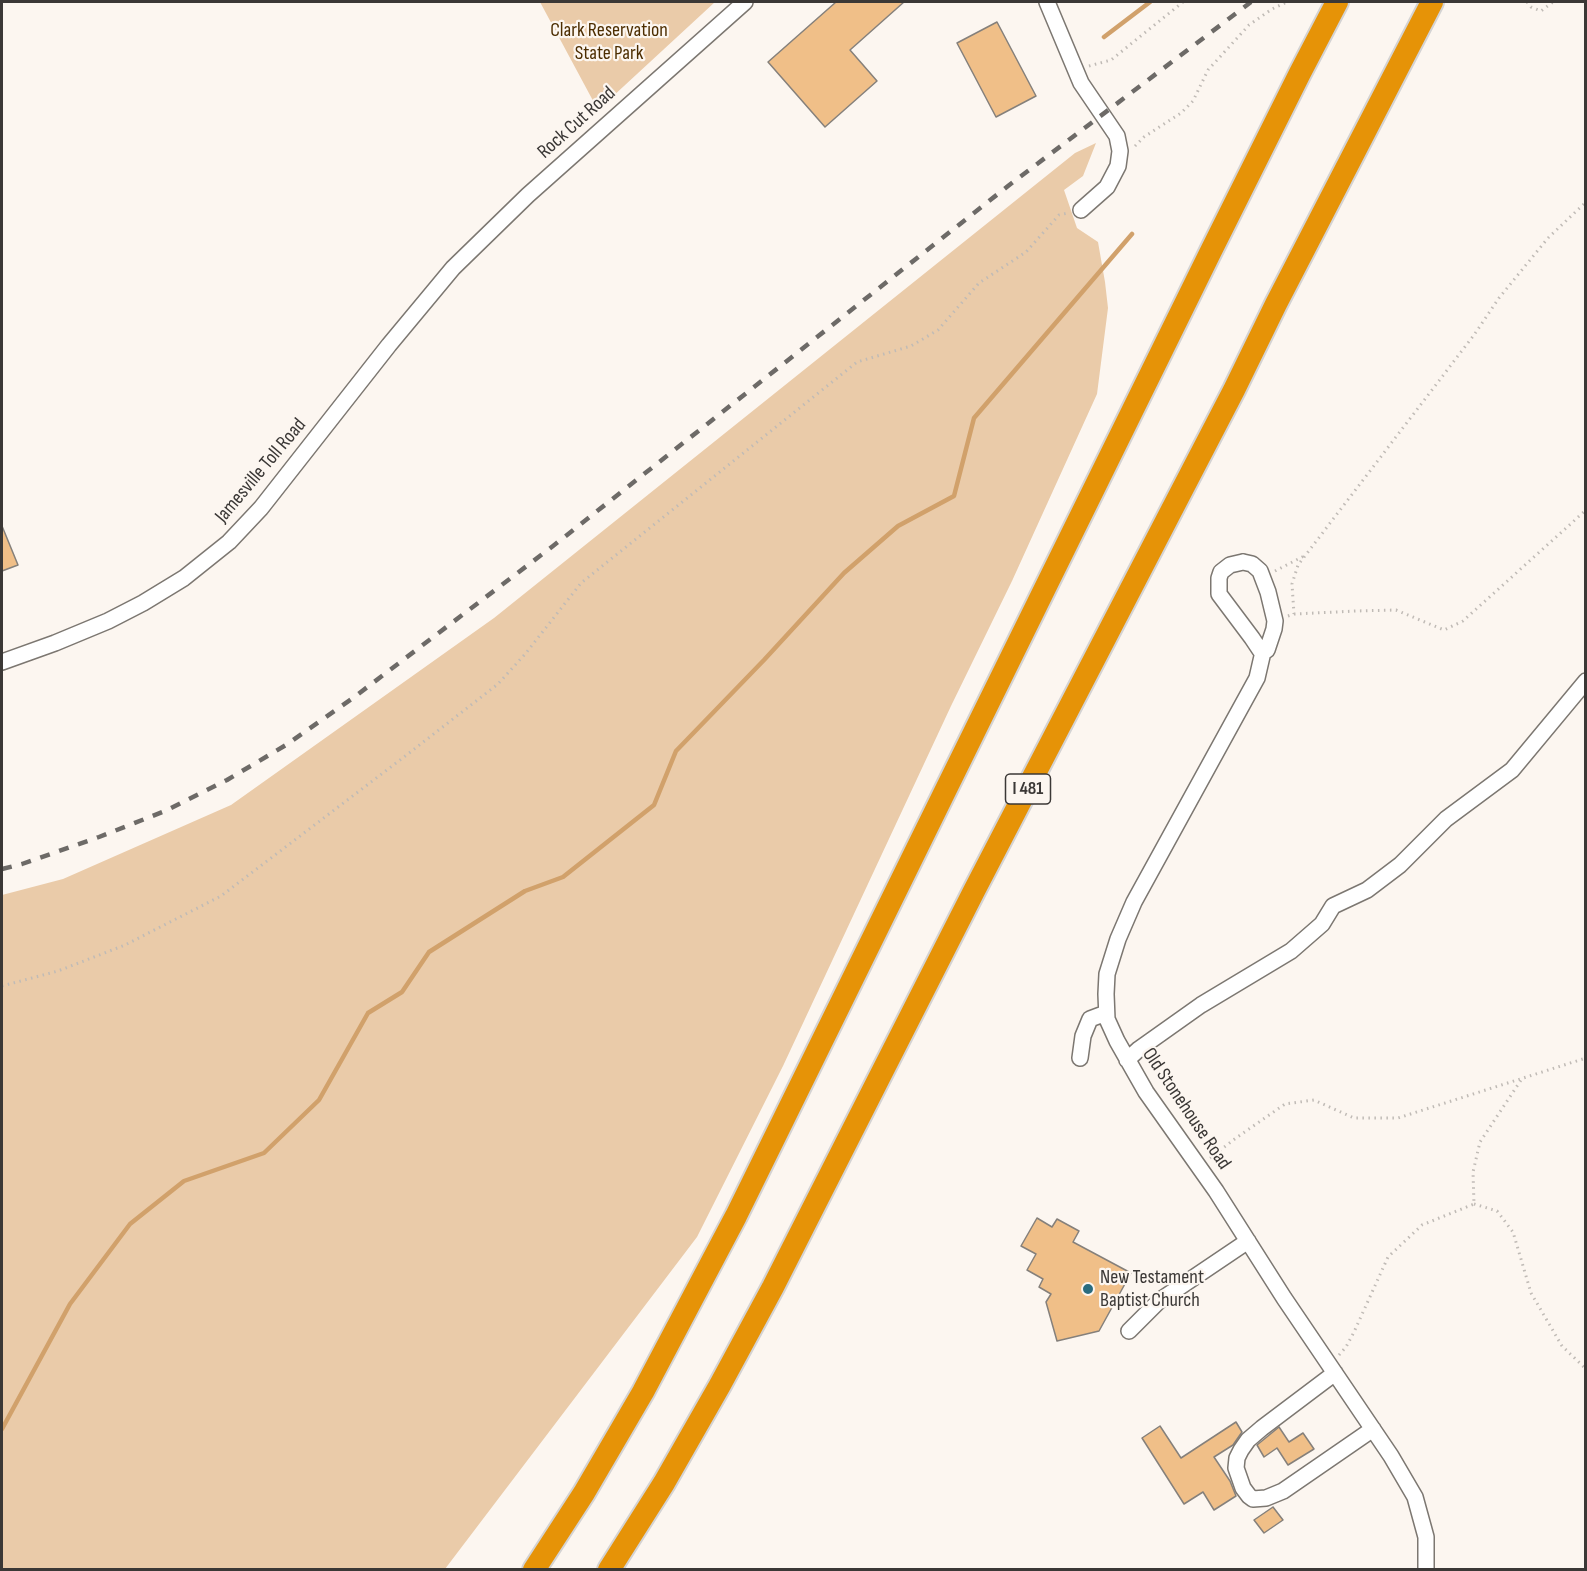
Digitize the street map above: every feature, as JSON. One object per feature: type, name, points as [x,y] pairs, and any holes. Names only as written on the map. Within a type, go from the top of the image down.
[{"type":"highway","points":[[534,1569],[584,1493],[644,1392],[736,1216],[1337,2]]},
{"type":"highway","name":"I 481","points":[[609,1569],[664,1484],[773,1287],[974,891],[1229,401],[1276,304],[1432,2]]},
{"type":"street","name":"Rock Cut Road","points":[[492,230],[528,195],[745,2]]},
{"type":"street","points":[[1047,2],[1081,83],[1117,136],[1120,151],[1118,166],[1107,187],[1081,210]]},
{"type":"street","name":"Jamesville Toll Road","points":[[2,662],[108,621],[143,603],[184,578],[229,542],[261,508],[389,345],[453,268],[492,230]]},
{"type":"street","points":[[1262,575],[1252,564],[1243,562],[1230,565],[1221,572],[1219,578],[1220,594],[1263,652]]},
{"type":"street","name":"Old Stonehouse Road","points":[[1262,575],[1275,621],[1271,641],[1267,650],[1263,652],[1257,678],[1126,920],[1107,974],[1106,1013],[1117,1041],[1146,1092],[1199,1167],[1391,1456],[1414,1497],[1426,1537],[1426,1569]]},
{"type":"street","points":[[1127,1060],[1201,1005],[1291,951],[1322,924],[1333,906],[1367,890],[1400,866],[1446,819],[1512,770],[1586,681]]},
{"type":"street","points":[[1080,1058],[1083,1036],[1090,1019],[1106,1013]]},
{"type":"street","points":[[1128,1331],[1159,1301],[1248,1241]]},
{"type":"street","points":[[1332,1369],[1248,1440],[1240,1450],[1236,1468],[1243,1488],[1253,1499],[1266,1498],[1283,1491],[1373,1429]]},
{"type":"path","points":[[1076,70],[1111,60],[1183,2]]},
{"type":"path","points":[[1118,166],[1144,137],[1181,113],[1193,101],[1208,70],[1249,25],[1287,2]]},
{"type":"path","points":[[1527,2],[1541,11],[1553,2]]},
{"type":"path","points":[[1294,614],[1292,584],[1298,565],[1305,555],[1474,335],[1499,298],[1548,238],[1586,202]]},
{"type":"path","points":[[2,986],[58,971],[124,945],[220,896],[498,684],[526,653],[581,583],[839,376],[857,362],[911,346],[938,330],[979,283],[1026,252],[1059,215],[1081,210]]},
{"type":"path","points":[[1275,621],[1294,614],[1396,610],[1444,630],[1463,621],[1586,510]]},
{"type":"path","points":[[1262,575],[1277,571],[1305,555]]},
{"type":"path","points":[[1199,1167],[1285,1104],[1314,1100],[1354,1118],[1398,1118],[1586,1058]]},
{"type":"path","points":[[1474,1204],[1473,1172],[1480,1142],[1522,1078]]},
{"type":"path","points":[[1332,1369],[1346,1347],[1388,1257],[1422,1225],[1474,1204],[1497,1211],[1513,1232],[1531,1293],[1562,1346],[1586,1369]]},
{"type":"green space","name":"Clark Reservation State Park","points":[[540,2],[715,2],[598,110]]},
{"type":"green space","points":[[1096,143],[1083,176],[1064,190],[1077,228],[1098,242],[1105,282],[1108,308],[1097,394],[1012,581],[783,1066],[697,1237],[445,1569],[2,1569],[2,895],[63,879],[231,805],[494,618],[1075,153]]},
{"type":"building","points":[[836,2],[904,2],[850,50],[877,81],[825,127],[768,62]]},
{"type":"building","points":[[997,22],[1036,96],[996,117],[957,43]]},
{"type":"building","points":[[2,526],[18,565],[2,571]]},
{"type":"building","name":"New Testament Baptist Church","points":[[1037,1218],[1052,1227],[1057,1219],[1079,1231],[1073,1242],[1131,1273],[1099,1331],[1057,1341],[1046,1302],[1051,1294],[1039,1287],[1043,1279],[1027,1270],[1036,1254],[1021,1246]]},
{"type":"building","points":[[1236,1422],[1242,1432],[1233,1445],[1214,1457],[1230,1481],[1236,1496],[1214,1510],[1203,1492],[1184,1504],[1142,1438],[1160,1426],[1181,1458]]},
{"type":"building","points":[[1279,1427],[1289,1442],[1303,1433],[1314,1449],[1288,1465],[1277,1448],[1264,1457],[1257,1445]]},
{"type":"building","points":[[1273,1507],[1283,1520],[1264,1533],[1254,1520]]},
{"type":"waterway","points":[[1104,37],[1150,2]]},
{"type":"waterway","points":[[2,1429],[70,1304],[130,1224],[184,1181],[264,1153],[319,1100],[368,1013],[402,992],[429,952],[525,891],[563,877],[654,805],[676,751],[844,573],[898,526],[954,496],[974,418],[1132,234]]},
{"type":"railway","points":[[2,869],[99,837],[165,811],[227,780],[286,745],[353,698],[553,546],[1008,186],[1251,2]]},
{"type":"place","name":"New Testament Baptist Church","points":[[1088,1289]]}]
